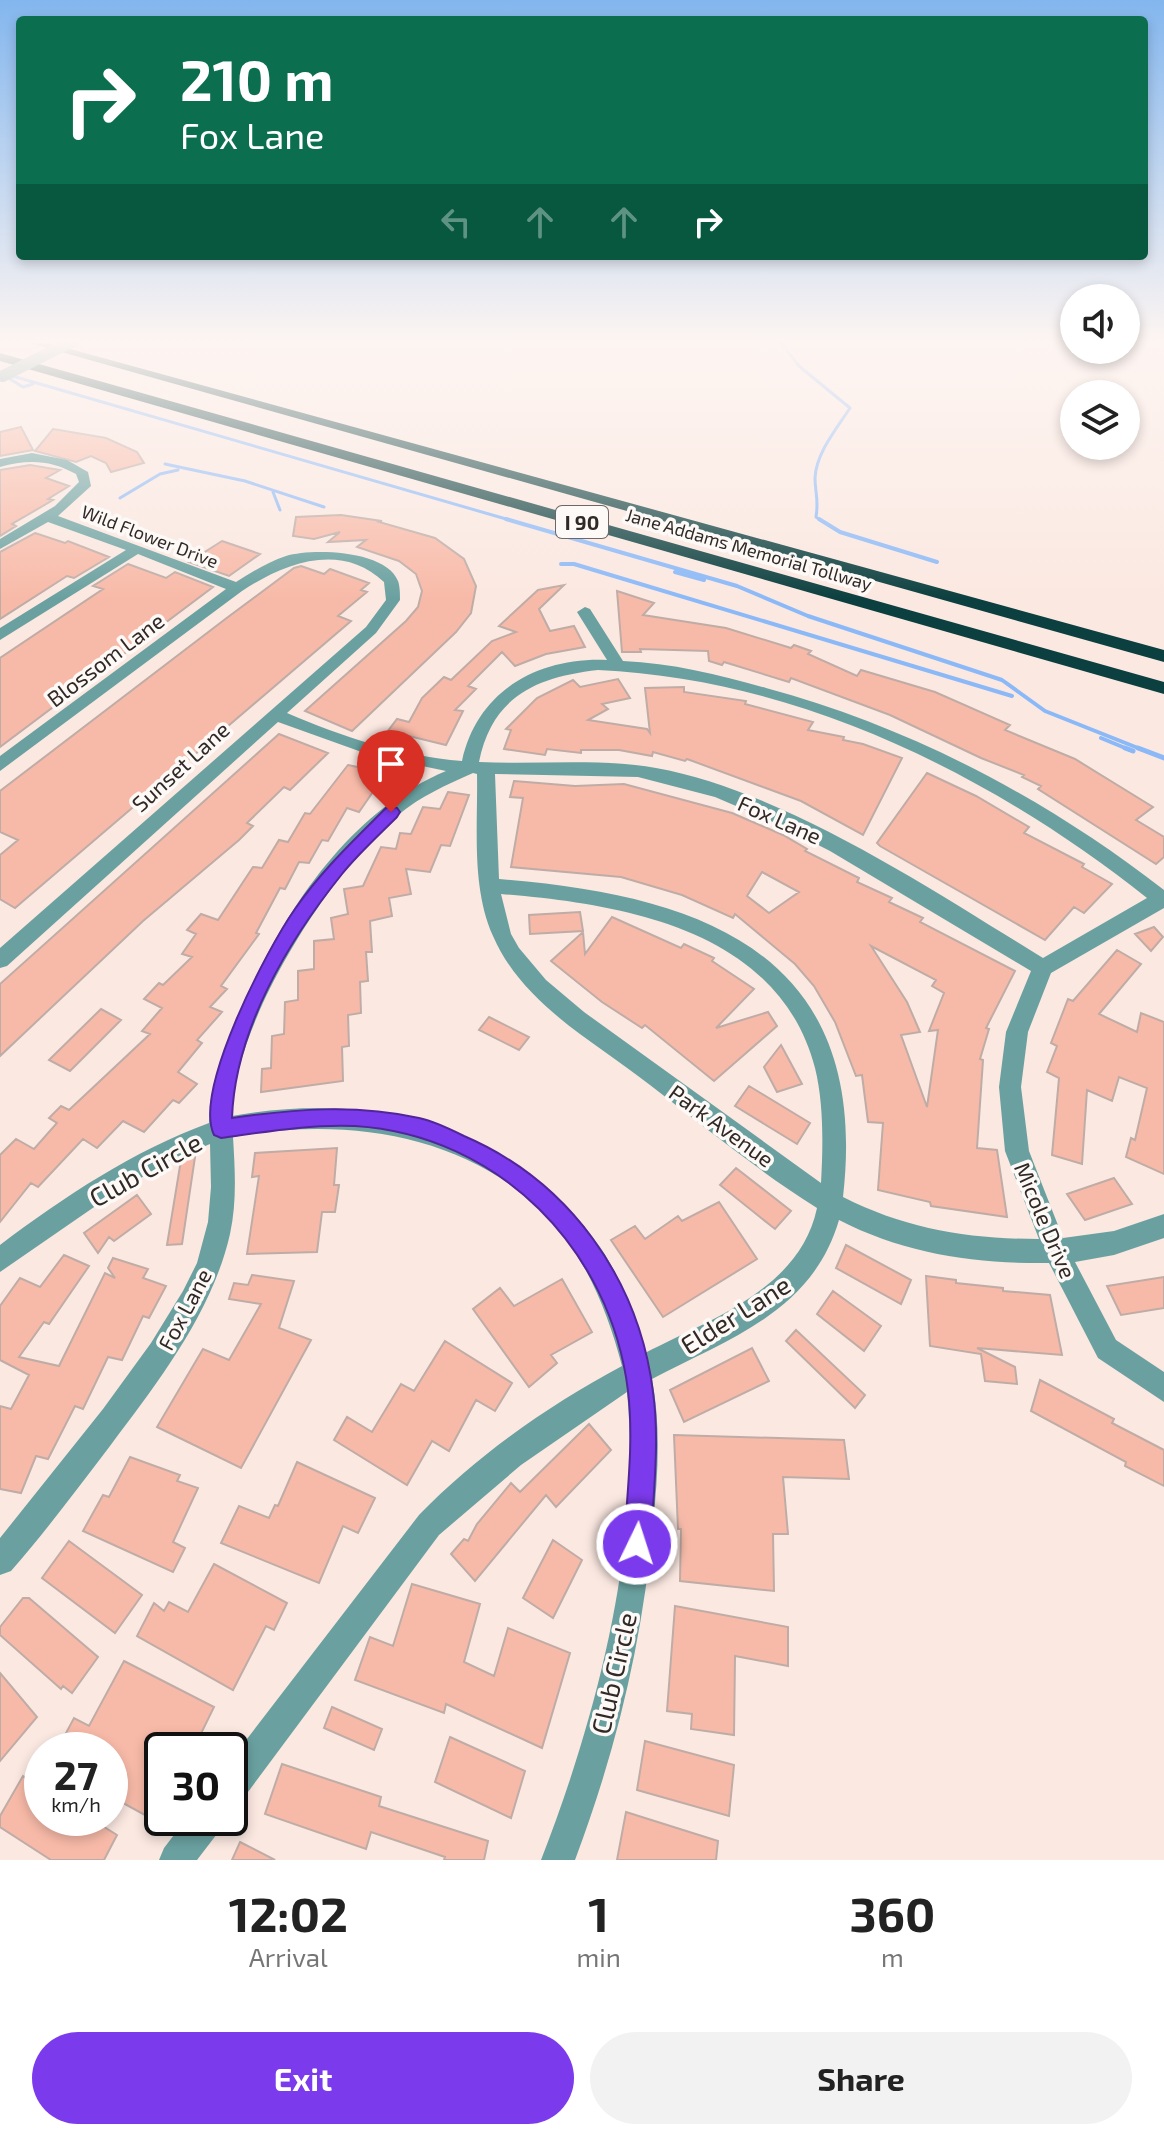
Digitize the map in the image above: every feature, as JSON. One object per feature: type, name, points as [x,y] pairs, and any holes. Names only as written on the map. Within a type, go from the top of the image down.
[{"type":"highway","name":"Jane Addams Memorial Tollway","points":[[242,426],[1164,688]]},
{"type":"highway","name":"Jane Addams Memorial Tollway","points":[[334,426],[1164,656]]},
{"type":"highway","points":[[770,576],[1164,704]]},
{"type":"street","name":"Wild Flower Drive","points":[[2,462],[44,458],[82,472],[86,483],[83,489],[47,517]]},
{"type":"street","name":"Wild Flower Drive","points":[[47,517],[113,537],[135,550],[237,588],[283,560],[307,554],[329,554],[358,561],[387,576],[394,593],[390,607]]},
{"type":"street","points":[[0,545],[47,517]]},
{"type":"street","points":[[0,635],[135,550]]},
{"type":"street","name":"Blossom Lane","points":[[0,765],[237,588]]},
{"type":"street","name":"Sunset Lane","points":[[0,960],[371,630],[390,607]]},
{"type":"street","points":[[585,612],[617,664]]},
{"type":"street","name":"Park Avenue","points":[[1163,899],[1041,815],[907,742],[794,702],[741,687],[617,664],[576,666],[550,672],[512,693],[480,726],[477,768],[491,886],[500,934],[512,956],[550,997],[813,1192],[896,1233],[969,1249],[1056,1251],[1100,1248],[1164,1226]]},
{"type":"street","points":[[274,714],[344,742],[477,768]]},
{"type":"street","name":"Fox Lane","points":[[0,1560],[41,1515],[157,1358],[201,1284],[221,1219],[223,1087],[247,1017],[273,961],[301,914],[338,867],[376,826],[433,780],[477,768],[619,770],[660,775],[711,790],[816,833],[1043,968]]},
{"type":"street","name":"Elder Lane","points":[[248,1764],[423,1532],[495,1467],[637,1372],[733,1320],[790,1283],[806,1266],[822,1240],[830,1201],[834,1118],[827,1065],[816,1036],[794,1001],[770,972],[743,948],[665,911],[578,892],[491,886]]},
{"type":"street","points":[[1043,968],[1163,899]]},
{"type":"street","name":"Micole Drive","points":[[1043,968],[1017,1032],[1010,1087],[1017,1151],[1056,1251],[1107,1349],[1164,1388]]},
{"type":"street","name":"Club Circle","points":[[0,1260],[108,1185],[186,1142],[221,1129],[301,1118],[355,1117],[422,1127],[481,1153],[530,1184],[584,1240],[627,1327],[637,1372],[643,1461],[635,1571],[614,1684],[580,1806],[558,1860]]},
{"type":"street","points":[[176,1860],[194,1836]]},
{"type":"building","points":[[21,427],[33,450],[0,456],[0,432]]},
{"type":"building","points":[[53,429],[106,438],[137,452],[144,463],[111,472],[106,463],[91,456],[76,462],[35,451]]},
{"type":"building","points":[[30,465],[60,470],[46,478],[69,486],[48,499],[53,500],[12,524],[16,526],[0,536],[0,470]]},
{"type":"building","points":[[341,515],[382,521],[379,522],[435,538],[464,559],[476,586],[471,613],[456,632],[352,731],[305,711],[406,621],[418,607],[422,591],[416,574],[399,561],[357,547],[366,540],[328,542],[340,532],[314,539],[293,536],[296,517]]},
{"type":"building","points":[[35,533],[65,543],[68,541],[109,557],[74,578],[67,576],[0,619],[0,552]]},
{"type":"building","points":[[222,541],[260,554],[229,576],[189,562]]},
{"type":"building","points":[[128,564],[166,578],[175,572],[213,587],[0,747],[0,658],[103,589],[93,586]]},
{"type":"building","points":[[301,566],[324,574],[330,569],[369,583],[361,590],[367,592],[338,616],[351,621],[15,908],[0,899],[0,855],[18,840],[0,832],[0,791],[228,617]]},
{"type":"building","points":[[564,585],[539,609],[550,631],[574,626],[585,647],[546,654],[515,666],[502,652],[468,686],[476,689],[455,710],[463,711],[446,745],[388,731],[397,719],[409,722],[422,698],[444,677],[451,680],[492,641],[516,632],[499,626],[538,590]]},
{"type":"building","points":[[617,591],[654,603],[643,615],[726,628],[791,648],[794,645],[857,676],[861,670],[935,692],[1010,725],[1005,730],[1075,759],[1153,807],[1136,820],[1164,837],[1164,857],[1156,864],[1038,789],[1041,786],[1022,777],[1024,775],[890,715],[791,678],[789,682],[724,662],[722,665],[709,661],[708,651],[640,649],[641,652],[622,652]]},
{"type":"building","points":[[618,679],[630,698],[602,704],[608,709],[588,720],[647,729],[650,733],[645,688],[684,687],[684,692],[746,701],[745,704],[813,722],[808,730],[844,737],[843,740],[902,758],[863,835],[801,801],[687,759],[653,752],[652,756],[619,750],[581,750],[581,753],[547,749],[545,755],[504,749],[511,730],[506,729],[537,698],[573,680],[580,687]]},
{"type":"building","points":[[279,734],[328,753],[290,790],[284,787],[247,823],[253,826],[239,840],[143,921],[0,1056],[0,984]]},
{"type":"building","points":[[348,765],[396,775],[388,789],[377,786],[359,812],[347,808],[328,841],[322,840],[309,863],[299,862],[285,889],[280,888],[256,933],[259,934],[221,986],[227,989],[210,1007],[222,1012],[197,1040],[202,1043],[178,1072],[197,1084],[179,1103],[173,1100],[144,1132],[123,1121],[97,1148],[83,1139],[38,1187],[31,1183],[0,1222],[0,1155],[16,1139],[34,1149],[57,1123],[49,1118],[61,1106],[69,1110],[150,1034],[142,1031],[162,1008],[144,999],[192,957],[182,954],[196,934],[187,930],[201,914],[218,920],[253,867],[262,868],[279,840],[288,842],[305,813],[310,814]]},
{"type":"building","points":[[927,773],[976,796],[1029,827],[1024,833],[1084,864],[1082,867],[1112,884],[1084,913],[1074,907],[1045,940],[880,846],[877,843]]},
{"type":"building","points":[[514,781],[575,786],[624,784],[732,813],[783,835],[807,849],[805,851],[859,878],[857,882],[892,898],[889,902],[923,918],[920,922],[1015,971],[986,1028],[989,1029],[980,1059],[983,1060],[977,1148],[997,1150],[1007,1217],[931,1206],[930,1202],[878,1190],[883,1123],[868,1122],[862,1075],[856,1076],[835,1022],[814,986],[795,964],[735,914],[733,918],[682,895],[621,877],[511,867],[523,798],[510,797]],"holes":[[[762,872],[799,892],[769,913],[747,896]],[[871,946],[936,980],[932,986],[944,993],[929,1031],[938,1030],[927,1107],[901,1035],[920,1032],[907,1002]]]},
{"type":"building","points":[[448,792],[469,795],[450,846],[441,845],[430,872],[406,869],[411,894],[389,898],[392,916],[370,921],[372,952],[366,952],[368,981],[360,982],[361,1013],[348,1015],[349,1046],[342,1047],[343,1081],[261,1092],[262,1069],[271,1068],[272,1036],[284,1034],[285,1002],[298,1000],[298,971],[314,969],[314,941],[334,939],[331,918],[348,914],[344,889],[363,886],[381,847],[396,849],[400,833],[411,834],[423,807],[440,809]]},
{"type":"building","points":[[580,912],[583,931],[530,934],[529,915]]},
{"type":"building","points":[[612,917],[681,948],[684,944],[714,958],[712,961],[754,989],[716,1028],[768,1012],[777,1026],[714,1081],[645,1025],[642,1028],[602,1002],[551,961],[583,932],[585,954]]},
{"type":"building","points":[[1154,927],[1163,937],[1151,951],[1135,934]]},
{"type":"building","points":[[1117,950],[1141,964],[1099,1014],[1137,1032],[1141,1013],[1164,1022],[1164,1174],[1126,1157],[1131,1138],[1135,1140],[1147,1088],[1119,1077],[1112,1101],[1087,1090],[1082,1164],[1052,1155],[1059,1078],[1047,1072],[1057,1046],[1051,1043],[1068,999],[1073,1001]]},
{"type":"building","points":[[101,1009],[121,1020],[70,1071],[49,1060]]},
{"type":"building","points":[[489,1017],[529,1037],[519,1050],[479,1030]]},
{"type":"building","points":[[781,1045],[802,1084],[777,1092],[764,1067]]},
{"type":"building","points":[[749,1086],[810,1123],[797,1144],[735,1106]]},
{"type":"building","points":[[337,1148],[334,1185],[339,1185],[335,1212],[322,1212],[317,1252],[247,1254],[259,1176],[252,1177],[255,1153]]},
{"type":"building","points":[[195,1157],[182,1244],[167,1245],[181,1160]]},
{"type":"building","points":[[736,1168],[791,1211],[775,1229],[720,1185]]},
{"type":"building","points":[[1114,1178],[1132,1204],[1085,1220],[1067,1194]]},
{"type":"building","points":[[137,1195],[151,1214],[114,1241],[109,1237],[98,1253],[84,1233]]},
{"type":"building","points":[[719,1202],[757,1259],[663,1317],[611,1240],[635,1226],[645,1239],[678,1216],[682,1221]]},
{"type":"building","points":[[846,1245],[911,1280],[901,1304],[836,1268]]},
{"type":"building","points":[[64,1255],[89,1266],[49,1324],[44,1322],[19,1357],[59,1366],[105,1273],[115,1278],[108,1268],[113,1258],[148,1269],[143,1278],[166,1286],[149,1318],[143,1316],[122,1360],[108,1357],[83,1409],[75,1406],[48,1459],[36,1456],[21,1493],[0,1489],[0,1406],[11,1409],[29,1375],[0,1360],[0,1306],[20,1278],[40,1287]]},
{"type":"building","points":[[252,1275],[294,1281],[279,1328],[311,1340],[241,1468],[157,1427],[203,1349],[229,1360],[261,1304],[229,1299],[234,1283],[248,1285]]},
{"type":"building","points":[[926,1276],[1003,1288],[1003,1291],[1050,1295],[1062,1355],[977,1348],[1015,1367],[1017,1384],[985,1381],[981,1354],[930,1346]]},
{"type":"building","points":[[1164,1277],[1164,1308],[1121,1315],[1107,1286]]},
{"type":"building","points":[[562,1279],[592,1332],[551,1355],[557,1363],[529,1387],[473,1309],[500,1288],[514,1306]]},
{"type":"building","points":[[833,1291],[881,1326],[864,1351],[817,1314]]},
{"type":"building","points":[[796,1330],[865,1395],[855,1408],[786,1341]]},
{"type":"building","points":[[445,1341],[512,1383],[495,1411],[476,1400],[449,1451],[432,1441],[407,1485],[334,1440],[347,1417],[372,1432],[401,1384],[414,1391]]},
{"type":"building","points":[[752,1348],[769,1381],[684,1422],[670,1390]]},
{"type":"building","points":[[1040,1380],[1114,1419],[1112,1423],[1164,1450],[1164,1486],[1031,1411]]},
{"type":"building","points":[[589,1424],[611,1450],[556,1507],[546,1495],[475,1581],[451,1554],[464,1539],[468,1541],[477,1524],[511,1483],[520,1492]]},
{"type":"building","points":[[674,1435],[844,1440],[849,1479],[783,1477],[788,1534],[773,1534],[774,1591],[680,1581],[681,1529],[678,1529]]},
{"type":"building","points":[[130,1457],[180,1475],[177,1481],[198,1488],[173,1542],[185,1548],[173,1572],[83,1531],[103,1495],[109,1497]]},
{"type":"building","points":[[297,1462],[375,1498],[358,1533],[343,1526],[319,1583],[221,1543],[239,1506],[269,1518],[275,1505],[278,1506]]},
{"type":"building","points":[[553,1540],[582,1560],[553,1618],[523,1598]]},
{"type":"building","points":[[69,1541],[142,1595],[115,1633],[42,1578]]},
{"type":"building","points":[[214,1564],[287,1603],[274,1630],[266,1626],[233,1690],[137,1636],[154,1603],[164,1611],[169,1602],[188,1612]]},
{"type":"building","points":[[412,1584],[480,1604],[464,1662],[494,1676],[508,1628],[570,1653],[542,1748],[446,1704],[444,1713],[355,1680],[370,1637],[393,1646]]},
{"type":"building","points":[[23,1598],[29,1598],[98,1657],[72,1693],[63,1686],[61,1689],[0,1635],[0,1627]]},
{"type":"building","points":[[675,1606],[788,1627],[788,1666],[735,1656],[734,1735],[691,1729],[692,1714],[667,1711]]},
{"type":"building","points":[[124,1661],[214,1707],[202,1732],[144,1732],[144,1814],[128,1806],[128,1732],[67,1732],[74,1718],[89,1726]]},
{"type":"building","points":[[0,1673],[37,1717],[0,1761]]},
{"type":"building","points":[[332,1707],[382,1729],[374,1750],[324,1728]]},
{"type":"building","points":[[450,1737],[525,1771],[511,1818],[435,1782]]},
{"type":"building","points":[[645,1741],[734,1765],[729,1816],[637,1790]]},
{"type":"building","points":[[282,1764],[381,1797],[379,1806],[488,1841],[484,1860],[444,1860],[445,1857],[371,1832],[366,1849],[265,1814]]},
{"type":"building","points":[[23,1776],[24,1836],[116,1836],[104,1860],[51,1860],[0,1827],[0,1816]]},
{"type":"building","points":[[626,1812],[718,1841],[716,1860],[617,1860]]},
{"type":"building","points":[[240,1842],[275,1860],[232,1860]]},
{"type":"waterway","points":[[184,426],[513,521]]},
{"type":"waterway","points":[[819,519],[816,517],[816,469],[838,426]]},
{"type":"waterway","points":[[165,464],[245,481],[324,507]]},
{"type":"waterway","points":[[120,498],[160,474],[178,470]]},
{"type":"waterway","points":[[273,492],[280,510]]},
{"type":"waterway","points":[[506,519],[737,586],[808,616],[1002,680],[1045,711],[1143,750]]},
{"type":"waterway","points":[[819,519],[840,532],[937,562]]},
{"type":"waterway","points":[[561,564],[574,564],[1012,696]]},
{"type":"waterway","points":[[675,572],[704,580]]},
{"type":"waterway","points":[[1101,738],[1127,749]]},
{"type":"waterway","points":[[1138,748],[1164,758]]},
{"type":"waterway","points":[[1127,749],[1133,751]]},
{"type":"route","points":[[391,812],[338,867],[301,914],[273,961],[247,1017],[223,1087],[221,1129],[301,1118],[355,1117],[422,1127],[481,1153],[530,1184],[584,1240],[627,1327],[641,1390],[643,1424],[637,1544]]}]
